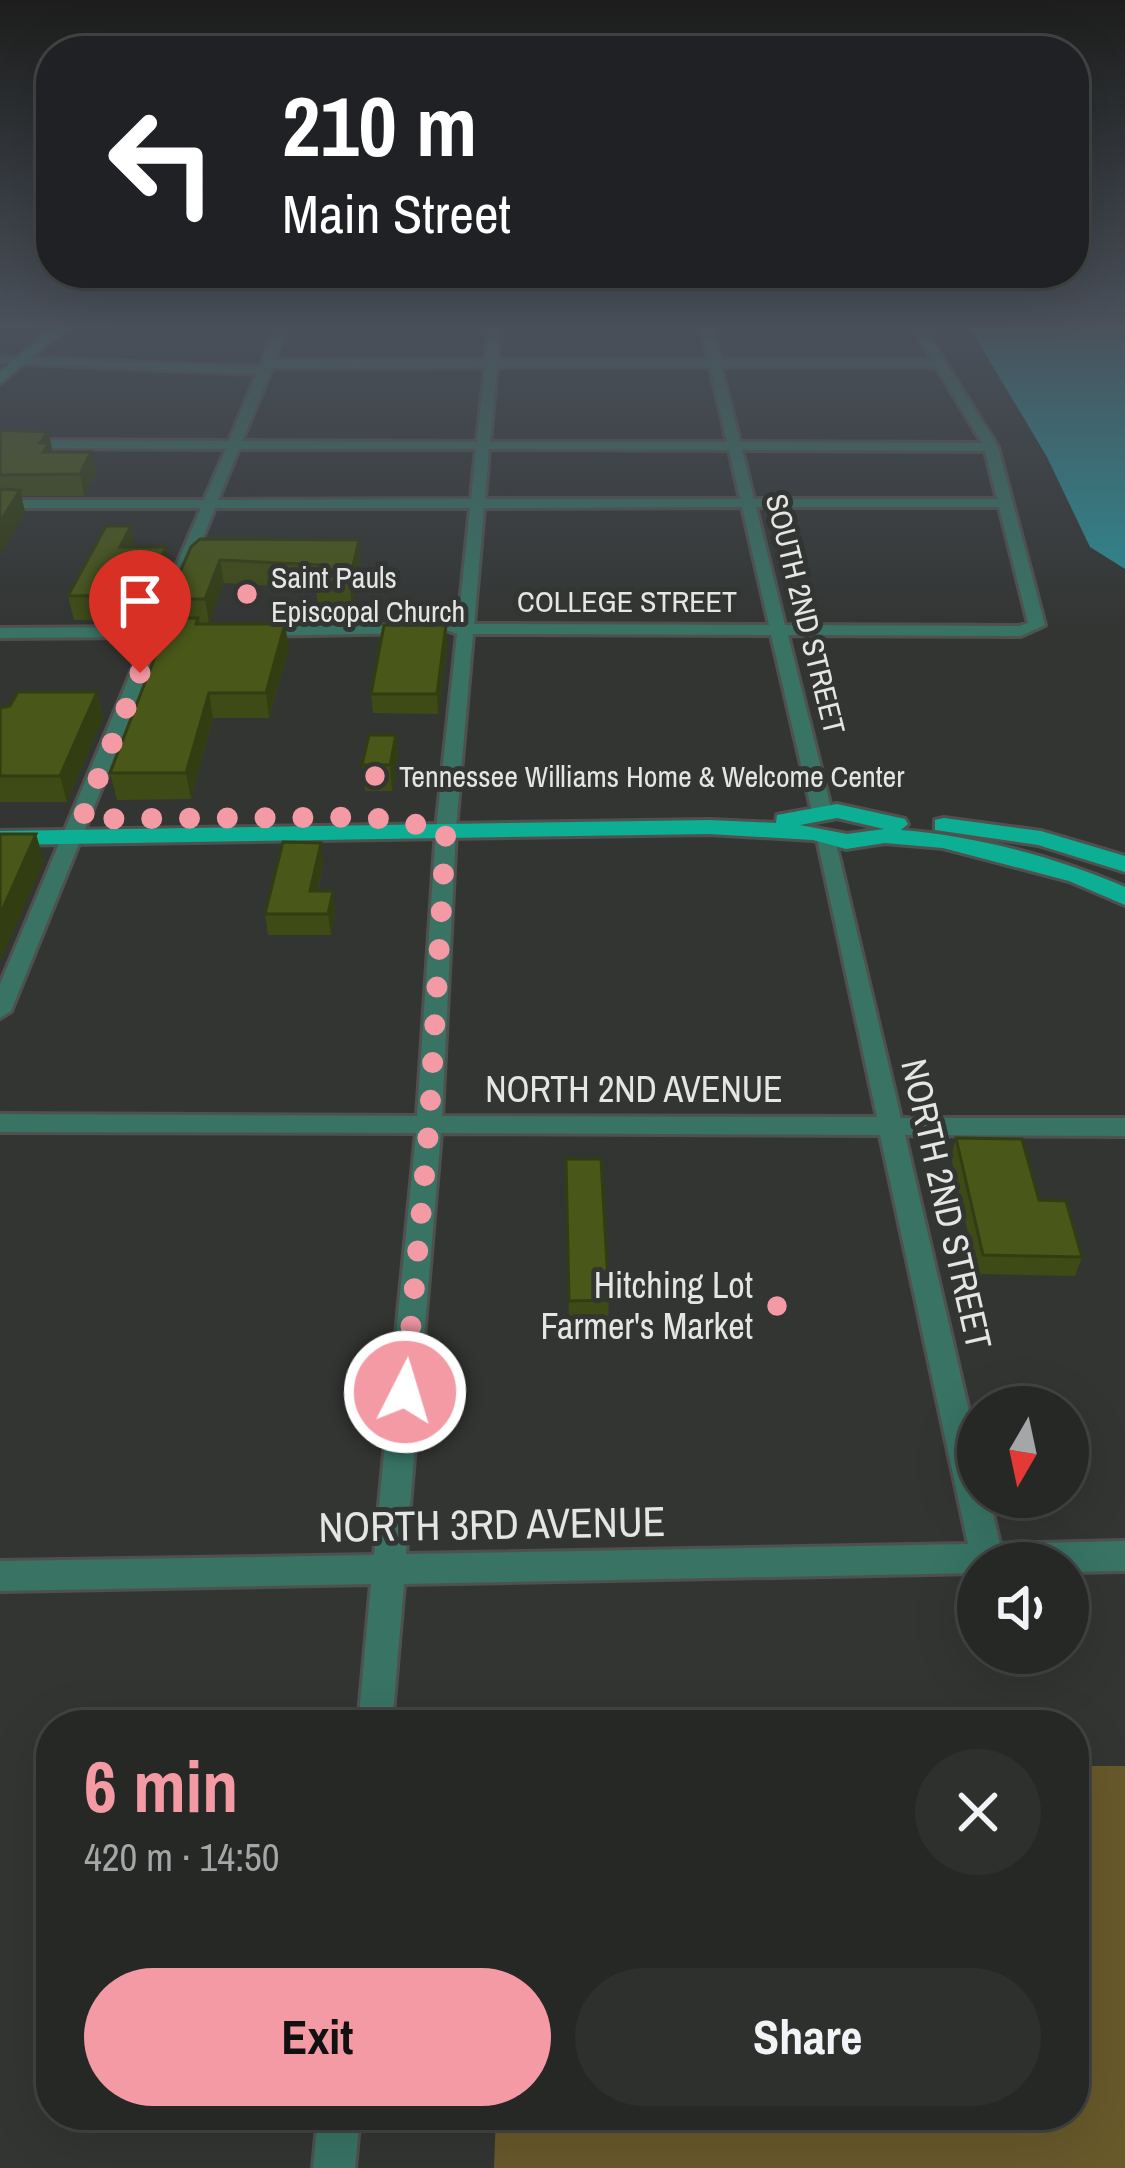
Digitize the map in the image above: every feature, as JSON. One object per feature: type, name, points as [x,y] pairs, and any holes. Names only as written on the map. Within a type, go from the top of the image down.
[{"type":"main road","points":[[0,820],[78,828],[366,836],[446,829],[839,826],[1012,832],[1125,864]]},
{"type":"main road","points":[[839,826],[999,853],[1125,897]]},
{"type":"main road","points":[[0,838],[78,828]]},
{"type":"street","points":[[0,1010],[8,976],[78,828],[244,424]]},
{"type":"street","points":[[375,1710],[429,1126],[446,829],[484,424]]},
{"type":"street","name":"SOUTH 2ND STREET","points":[[728,424],[818,780],[839,826]]},
{"type":"street","points":[[0,504],[1003,502],[991,447],[980,424]]},
{"type":"street","points":[[0,444],[991,447]]},
{"type":"street","name":"COLLEGE STREET","points":[[0,633],[777,627],[1021,631],[1037,625],[1003,502]]},
{"type":"street","name":"NORTH 2ND STREET","points":[[839,826],[837,874],[887,1124],[983,1542]]},
{"type":"street","name":"NORTH 2ND AVENUE","points":[[0,1123],[1125,1126]]},
{"type":"street","name":"NORTH 3RD AVENUE","points":[[0,1576],[957,1555]]},
{"type":"street","points":[[1089,1555],[1125,1556]]},
{"type":"street","points":[[334,2168],[338,2130]]},
{"type":"shaded area","points":[[1089,1766],[1125,1766],[1125,2168],[494,2168],[495,2130],[1089,2130]]},
{"type":"water","points":[[1027,424],[1125,424],[1125,569],[1090,547]]},
{"type":"building","points":[[0,430],[48,432],[40,443],[49,443],[43,452],[91,452],[80,474],[0,475]]},
{"type":"building","points":[[0,489],[20,490],[0,522]]},
{"type":"building","points":[[106,526],[131,526],[120,547],[166,547],[144,595],[68,596]]},
{"type":"building","points":[[200,539],[359,540],[349,582],[315,582],[320,565],[220,560],[205,599],[178,599],[179,595],[170,595],[191,547]]},
{"type":"building","points":[[170,618],[198,618],[196,624],[285,624],[266,693],[209,693],[186,773],[110,773]]},
{"type":"building","points":[[384,625],[446,625],[437,694],[371,694]]},
{"type":"building","points":[[18,692],[97,692],[60,776],[0,776],[0,708],[10,706]]},
{"type":"building","points":[[369,735],[396,735],[390,765],[362,765]]},
{"type":"building","points":[[0,834],[36,834],[0,915]]},
{"type":"building","points":[[283,842],[321,843],[310,891],[333,891],[328,914],[265,914]]},
{"type":"building","points":[[956,1138],[1022,1139],[1039,1200],[1066,1201],[1082,1257],[983,1255]]},
{"type":"building","points":[[566,1159],[601,1159],[609,1300],[569,1301]]},
{"type":"place","name":"Saint Pauls Episcopal Church","points":[[247,594]]},
{"type":"place","name":"Tennessee Williams Home & Welcome Center","points":[[375,776]]},
{"type":"place","name":"Hitching Lot Farmer's Market","points":[[777,1306]]},
{"type":"route","points":[[140,673],[82,819],[368,817],[446,829],[429,1126],[405,1392]]}]
